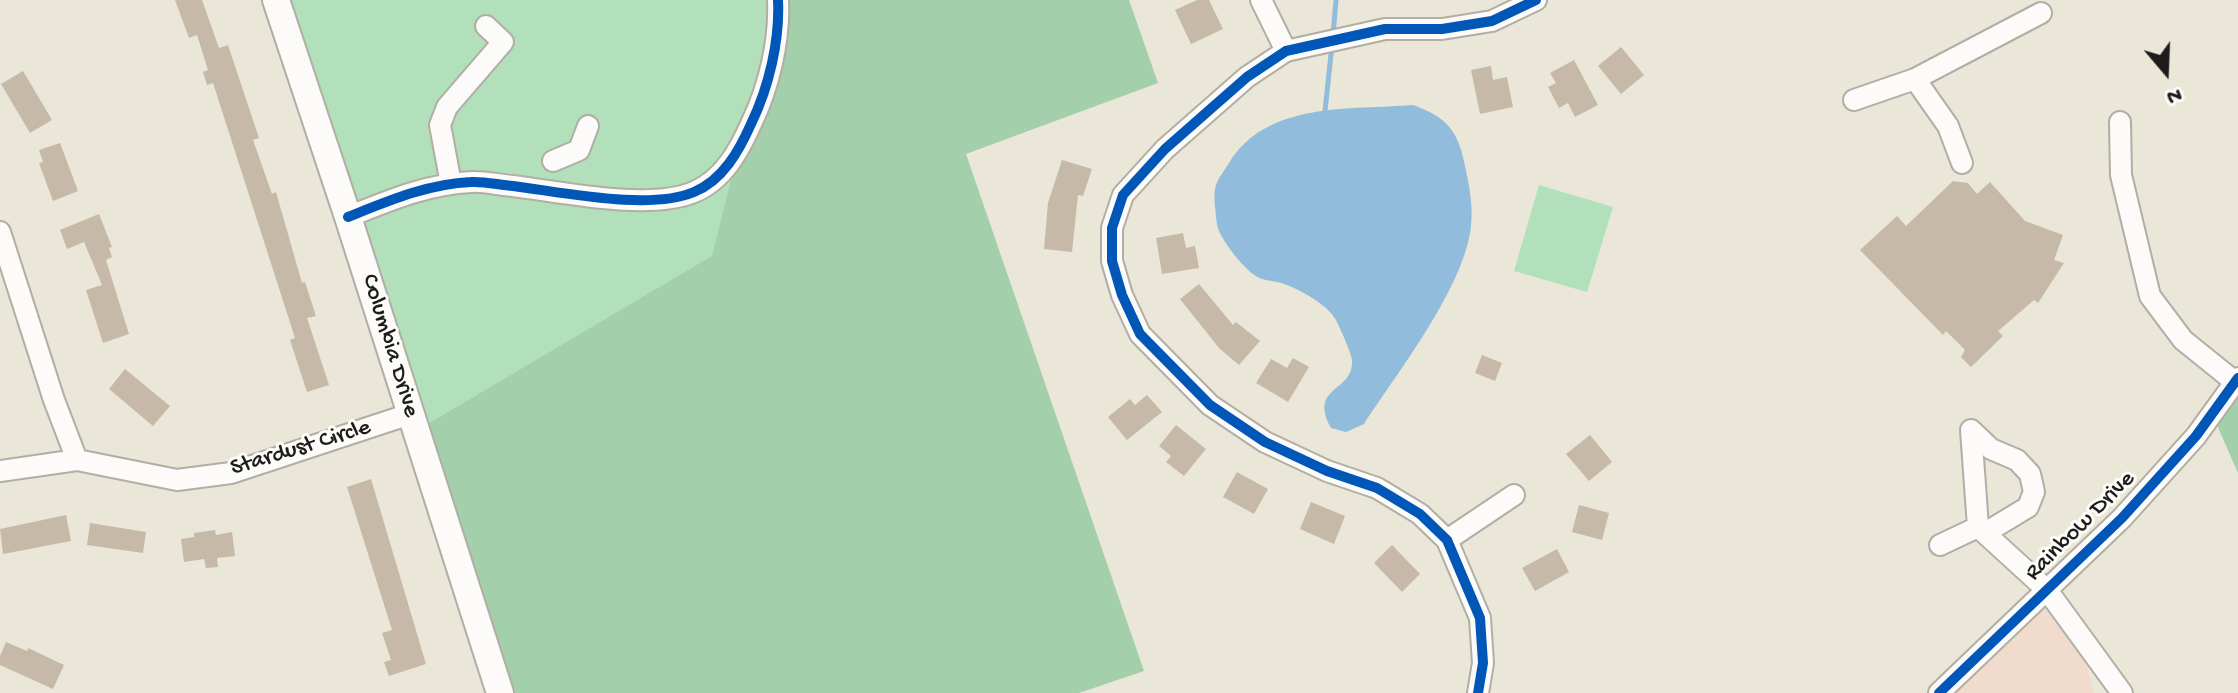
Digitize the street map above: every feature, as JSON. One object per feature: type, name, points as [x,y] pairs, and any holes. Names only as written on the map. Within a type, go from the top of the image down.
[{"type":"main road","name":"Columbia Drive","points":[[276,0],[500,693]]},
{"type":"street","points":[[348,217],[403,195],[473,182],[635,201],[693,193],[728,166],[740,149],[756,114],[778,40],[778,0]]},
{"type":"street","points":[[1261,0],[1286,51]]},
{"type":"street","points":[[1478,693],[1483,663],[1480,618],[1447,540],[1420,514],[1377,488],[1327,471],[1265,442],[1210,405],[1140,334],[1122,295],[1112,261],[1112,228],[1123,195],[1165,149],[1247,77],[1286,51],[1385,29],[1442,29],[1492,21],[1536,0]]},
{"type":"street","points":[[1854,100],[1915,79],[2041,13]]},
{"type":"street","points":[[451,184],[440,125],[447,107],[503,42],[486,26]]},
{"type":"street","points":[[1915,79],[1948,126],[1962,163]]},
{"type":"street","points":[[2120,122],[2121,175],[2150,296],[2183,340],[2236,380]]},
{"type":"street","points":[[553,161],[579,150],[588,126]]},
{"type":"street","points":[[0,232],[54,400],[77,460]]},
{"type":"street","name":"Rainbow Drive","points":[[1939,693],[2122,518],[2196,436],[2236,380]]},
{"type":"street","name":"Stardust Circle","points":[[0,471],[77,460],[177,480],[231,473],[410,414]]},
{"type":"street","points":[[1940,545],[1982,530],[2028,507],[2034,492],[2030,474],[2017,460],[1991,449],[1971,430],[1982,530],[2047,590],[2122,693]]},
{"type":"street","points":[[1447,540],[1514,495]]},
{"type":"shaded area","points":[[2060,577],[2094,693],[1934,693]]},
{"type":"green space","points":[[277,0],[776,0],[713,256],[424,426]]},
{"type":"green space","points":[[776,0],[1129,0],[1158,83],[966,154],[1144,671],[1079,693],[505,693],[424,426],[712,256]]},
{"type":"green space","points":[[1539,185],[1613,207],[1587,292],[1514,271]]},
{"type":"green space","points":[[2238,387],[2238,473],[2213,416]]},
{"type":"water","points":[[1413,105],[1444,121],[1456,136],[1469,185],[1471,226],[1457,275],[1428,328],[1364,424],[1346,432],[1331,428],[1325,414],[1328,396],[1351,371],[1348,346],[1336,320],[1320,303],[1304,293],[1260,278],[1243,265],[1219,231],[1215,188],[1245,143],[1265,128],[1287,119],[1337,109]]},
{"type":"building","points":[[175,0],[202,0],[219,48],[228,45],[259,138],[253,140],[272,194],[276,192],[302,283],[305,282],[316,316],[307,318],[329,385],[307,392],[290,340],[295,338],[213,83],[207,85],[203,72],[208,70],[197,35],[189,38]]},
{"type":"building","points":[[1197,0],[1209,0],[1223,29],[1191,44],[1175,10]]},
{"type":"building","points":[[1621,47],[1644,75],[1621,94],[1598,66]]},
{"type":"building","points":[[1574,60],[1598,105],[1575,117],[1568,103],[1559,108],[1548,87],[1556,83],[1550,73]]},
{"type":"building","points":[[1491,66],[1493,80],[1507,77],[1513,107],[1480,114],[1471,70]]},
{"type":"building","points":[[23,71],[52,120],[30,133],[1,84]]},
{"type":"building","points":[[60,143],[78,191],[53,201],[39,163],[43,162],[39,150]]},
{"type":"building","points":[[1062,160],[1092,169],[1083,196],[1078,195],[1072,252],[1044,249],[1048,203]]},
{"type":"building","points":[[1953,181],[1968,183],[1977,194],[1990,182],[2025,221],[2063,235],[2054,260],[2064,263],[2038,303],[2034,300],[1998,331],[2003,336],[1971,367],[1961,357],[1965,350],[1946,331],[1943,335],[1860,250],[1897,216],[1906,226]]},
{"type":"building","points":[[99,214],[112,247],[109,248],[112,257],[106,260],[129,334],[103,343],[86,290],[102,285],[84,242],[67,249],[60,230]]},
{"type":"building","points":[[1183,233],[1186,248],[1195,246],[1199,268],[1162,274],[1156,238]]},
{"type":"building","points":[[1199,284],[1233,325],[1236,322],[1260,341],[1239,365],[1219,348],[1180,299]]},
{"type":"building","points":[[1482,355],[1502,363],[1495,381],[1475,373]]},
{"type":"building","points":[[1293,358],[1309,367],[1288,402],[1256,383],[1271,359],[1287,368]]},
{"type":"building","points":[[125,369],[170,406],[153,426],[109,389]]},
{"type":"building","points":[[1147,395],[1162,412],[1127,440],[1108,417],[1130,399],[1135,405]]},
{"type":"building","points":[[1176,425],[1206,449],[1184,476],[1166,462],[1171,456],[1159,446]]},
{"type":"building","points":[[1590,435],[1612,462],[1589,481],[1566,454]]},
{"type":"building","points":[[1237,472],[1268,489],[1254,514],[1223,497]]},
{"type":"building","points":[[371,479],[426,664],[389,676],[384,662],[391,660],[382,633],[392,630],[347,487]]},
{"type":"building","points":[[1311,502],[1345,516],[1334,544],[1300,529]]},
{"type":"building","points":[[1579,505],[1609,513],[1602,540],[1572,532]]},
{"type":"building","points":[[66,515],[71,541],[3,554],[0,529]]},
{"type":"building","points":[[90,523],[146,532],[143,553],[87,545]]},
{"type":"building","points":[[215,530],[216,535],[232,532],[235,556],[217,558],[218,567],[206,568],[204,559],[184,562],[181,539],[194,537],[194,533]]},
{"type":"building","points":[[1392,545],[1420,574],[1402,592],[1374,563]]},
{"type":"building","points":[[1557,549],[1569,572],[1535,591],[1522,568]]},
{"type":"building","points":[[6,642],[27,651],[28,648],[64,665],[53,689],[0,665]]},
{"type":"waterway","points":[[1333,35],[1336,0]]},
{"type":"waterway","points":[[1325,111],[1332,45]]},
{"type":"cycle path","points":[[348,217],[393,199],[455,183],[486,183],[630,200],[675,197],[704,187],[729,164],[757,110],[775,47],[778,0]]},
{"type":"cycle path","points":[[1478,693],[1483,663],[1480,618],[1447,540],[1420,514],[1377,488],[1327,471],[1265,442],[1210,405],[1140,334],[1122,295],[1112,261],[1112,228],[1123,195],[1165,149],[1247,77],[1286,51],[1385,29],[1442,29],[1492,21],[1536,0]]},
{"type":"cycle path","points":[[1939,693],[2122,518],[2196,436],[2238,378]]}]
